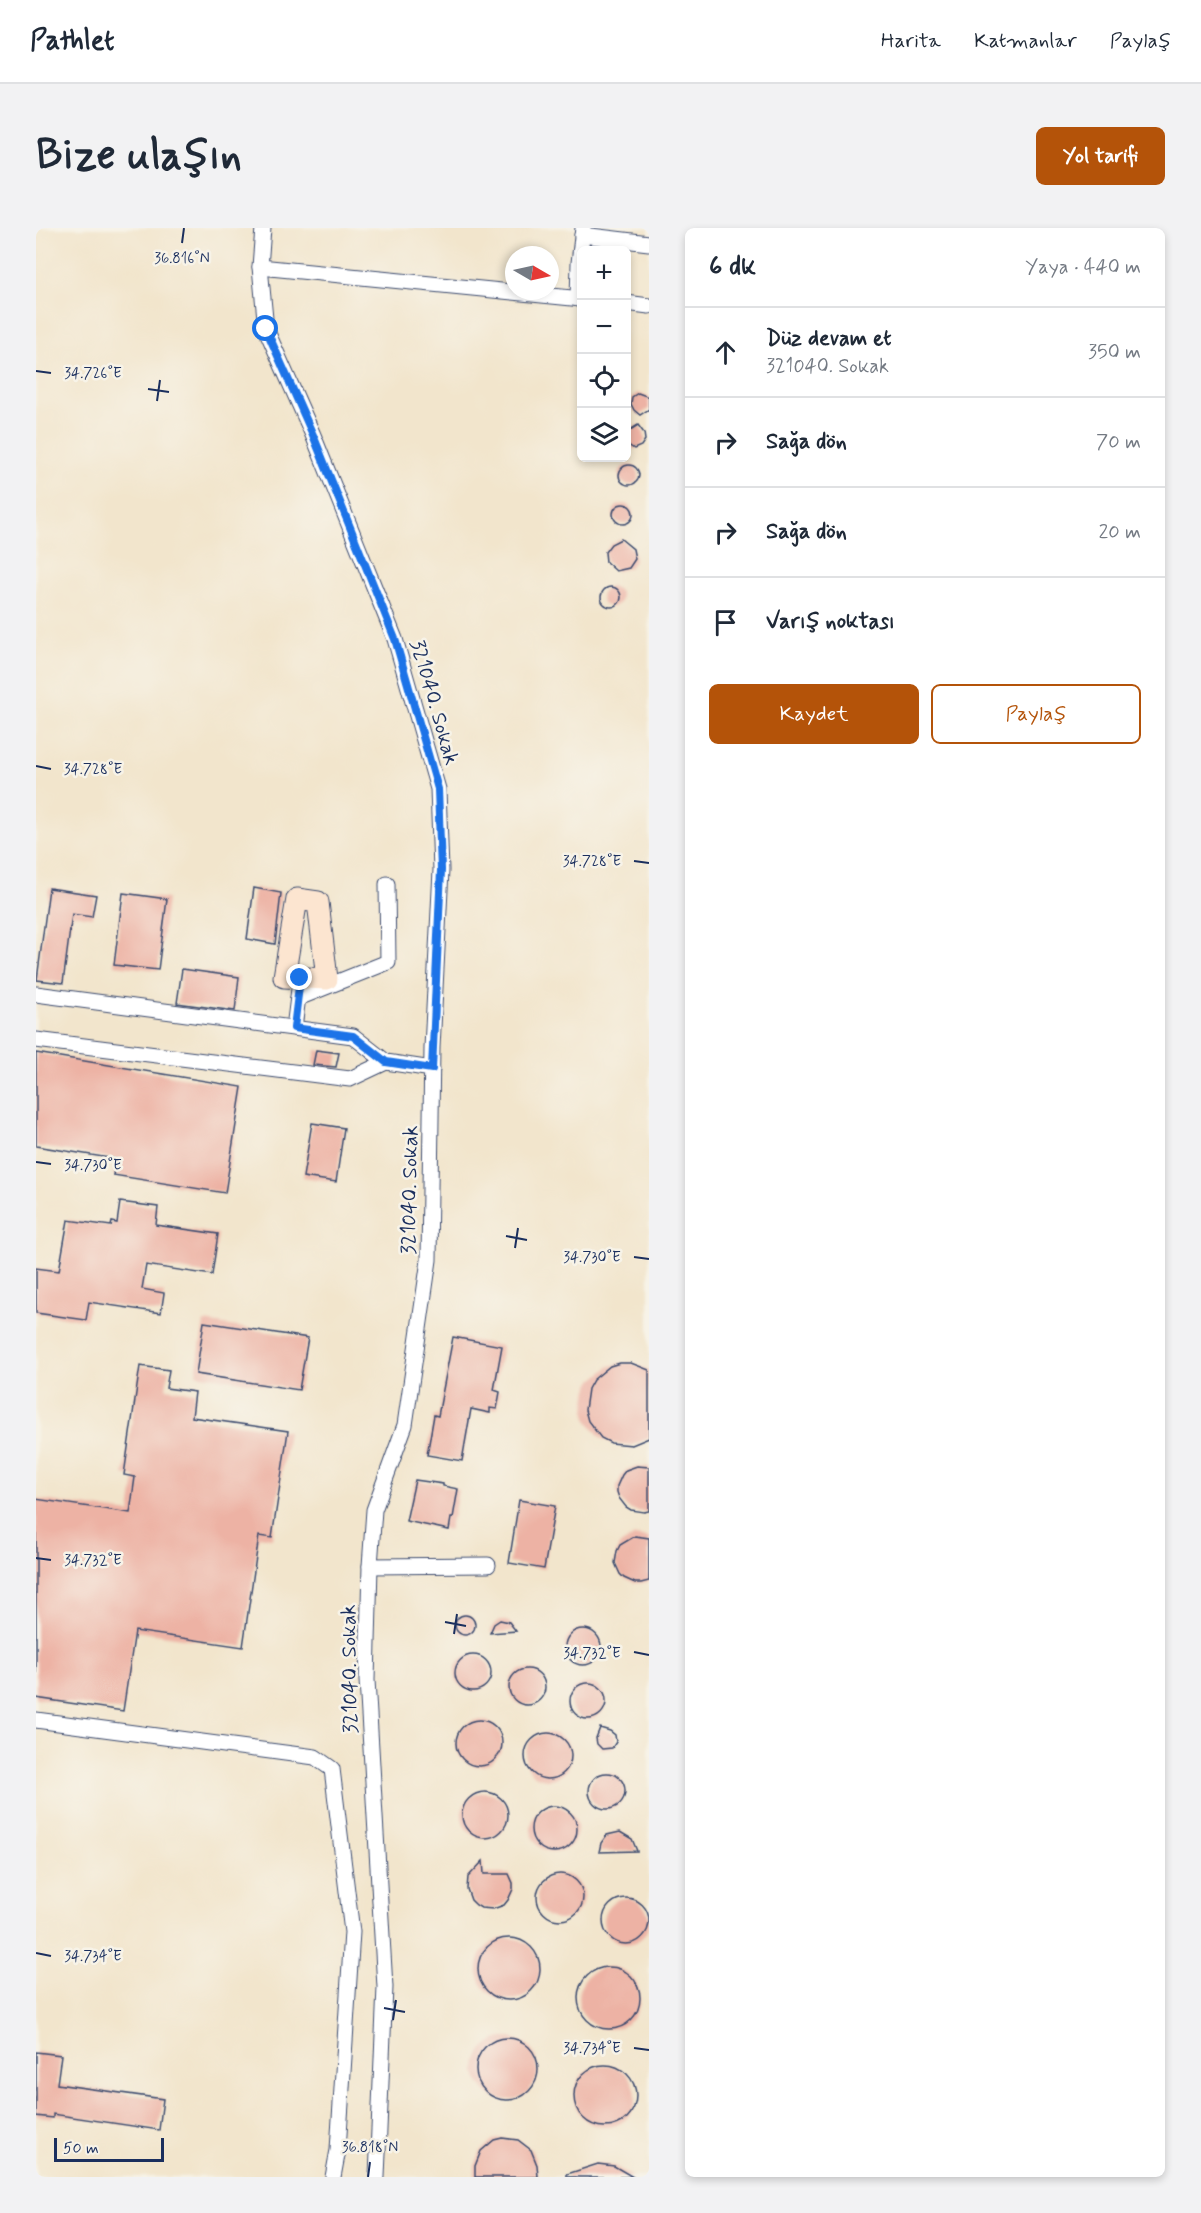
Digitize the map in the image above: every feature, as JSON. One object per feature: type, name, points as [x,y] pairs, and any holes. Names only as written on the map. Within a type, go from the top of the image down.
[{"type":"street","name":"321040. Sokak","points":[[263,228],[260,267],[266,329],[313,435],[395,639],[438,789],[441,870],[432,1069],[429,1260],[405,1425],[374,1510],[370,1566],[367,1680],[385,1987],[377,2177]]},
{"type":"street","points":[[583,232],[649,243]]},
{"type":"street","points":[[260,267],[577,299]]},
{"type":"street","points":[[631,304],[649,306]]},
{"type":"street","points":[[294,1028],[299,988],[388,962],[387,884]]},
{"type":"street","points":[[36,994],[353,1036],[386,1062],[432,1069]]},
{"type":"street","points":[[36,1040],[350,1079],[386,1062]]},
{"type":"street","points":[[370,1566],[488,1565]]},
{"type":"street","points":[[36,1720],[315,1757],[332,1769],[352,1932],[338,2150],[333,2177]]},
{"type":"building","points":[[638,393],[649,397],[649,409],[640,415],[631,404],[632,397]]},
{"type":"building","points":[[638,425],[644,433],[645,440],[641,446],[634,449],[631,447],[631,429]]},
{"type":"building","points":[[629,465],[636,468],[639,475],[636,482],[629,485],[622,482],[619,475],[622,468]]},
{"type":"building","points":[[623,504],[630,507],[633,514],[630,521],[623,524],[616,521],[613,514],[616,507]]},
{"type":"building","points":[[621,539],[633,549],[635,559],[629,568],[616,571],[606,562],[605,552],[611,544]]},
{"type":"building","points":[[611,587],[618,590],[621,597],[618,604],[611,607],[604,604],[601,597],[604,590]]},
{"type":"building","points":[[49,888],[96,895],[92,917],[72,914],[63,983],[37,980]]},
{"type":"building","points":[[254,888],[281,893],[275,944],[247,939]]},
{"type":"building","points":[[123,893],[167,899],[158,970],[114,965]]},
{"type":"building","points":[[182,969],[239,977],[235,1011],[177,1003]]},
{"type":"building","points":[[316,1050],[339,1053],[336,1067],[313,1065]]},
{"type":"building","points":[[36,1053],[242,1087],[225,1193],[113,1175],[116,1159],[36,1146]]},
{"type":"building","points":[[312,1123],[344,1128],[336,1182],[303,1177]]},
{"type":"building","points":[[120,1202],[158,1207],[156,1225],[218,1234],[212,1275],[146,1265],[142,1289],[164,1293],[161,1313],[89,1302],[86,1320],[36,1313],[36,1268],[59,1271],[68,1220],[111,1226],[112,1222],[117,1223]]},
{"type":"building","points":[[204,1322],[308,1338],[299,1390],[196,1374]]},
{"type":"building","points":[[453,1337],[502,1346],[494,1390],[500,1392],[497,1409],[490,1408],[490,1413],[471,1409],[462,1461],[427,1455],[434,1415],[438,1416]]},
{"type":"building","points":[[631,1363],[649,1370],[649,1438],[632,1445],[611,1443],[601,1438],[588,1421],[585,1410],[588,1389],[593,1380],[610,1366]]},
{"type":"building","points":[[140,1366],[169,1370],[166,1388],[195,1392],[192,1417],[288,1431],[272,1538],[259,1536],[243,1647],[135,1631],[123,1711],[36,1698],[36,1499],[130,1513],[135,1477],[124,1475]]},
{"type":"building","points":[[637,1466],[649,1467],[649,1511],[631,1510],[619,1498],[617,1492],[622,1475],[626,1470]]},
{"type":"building","points":[[415,1480],[443,1484],[443,1486],[458,1489],[449,1530],[406,1521]]},
{"type":"building","points":[[519,1500],[555,1506],[544,1569],[509,1563]]},
{"type":"building","points":[[635,1536],[649,1538],[649,1581],[641,1583],[624,1578],[615,1563],[620,1545]]},
{"type":"building","points":[[465,1615],[472,1618],[475,1625],[472,1632],[465,1635],[458,1632],[455,1625],[458,1618]]},
{"type":"building","points":[[500,1620],[509,1622],[516,1631],[490,1633],[494,1624]]},
{"type":"building","points":[[583,1629],[595,1635],[601,1647],[595,1659],[583,1665],[571,1659],[565,1647],[571,1635]]},
{"type":"building","points":[[473,1655],[485,1661],[491,1673],[485,1685],[473,1691],[461,1685],[455,1673],[461,1661]]},
{"type":"building","points":[[527,1669],[539,1675],[545,1687],[539,1699],[527,1705],[515,1699],[509,1687],[515,1675]]},
{"type":"building","points":[[588,1683],[601,1688],[606,1701],[601,1714],[588,1719],[575,1714],[570,1701],[575,1688]]},
{"type":"building","points":[[479,1720],[488,1721],[495,1727],[501,1734],[501,1752],[495,1759],[488,1765],[479,1766],[470,1765],[463,1759],[457,1752],[456,1743],[457,1734],[463,1727],[470,1721]]},
{"type":"building","points":[[600,1728],[615,1735],[616,1742],[612,1748],[602,1749],[597,1744],[596,1738]]},
{"type":"building","points":[[548,1733],[564,1740],[571,1756],[564,1772],[548,1779],[532,1772],[525,1756],[532,1740]]},
{"type":"building","points":[[607,1773],[619,1779],[625,1791],[619,1803],[607,1809],[595,1803],[589,1791],[595,1779]]},
{"type":"building","points":[[485,1792],[494,1793],[501,1799],[507,1806],[507,1824],[501,1831],[494,1837],[485,1838],[476,1837],[469,1831],[463,1824],[462,1815],[463,1806],[469,1799],[476,1793]]},
{"type":"building","points":[[554,1806],[563,1807],[570,1813],[576,1820],[576,1838],[570,1845],[563,1851],[554,1852],[545,1851],[538,1845],[532,1838],[531,1829],[532,1820],[538,1813],[545,1807]]},
{"type":"building","points":[[620,1832],[632,1839],[637,1851],[599,1852],[601,1843],[607,1835]]},
{"type":"building","points":[[483,1861],[484,1874],[509,1874],[513,1883],[508,1900],[504,1905],[493,1909],[476,1905],[471,1900],[467,1889],[468,1877]]},
{"type":"building","points":[[560,1874],[576,1881],[583,1897],[576,1913],[560,1920],[544,1913],[537,1897],[544,1881]]},
{"type":"building","points":[[626,1898],[642,1905],[649,1921],[642,1937],[626,1944],[610,1937],[603,1921],[610,1905]]},
{"type":"building","points":[[503,1938],[515,1938],[531,1947],[538,1957],[540,1969],[538,1981],[531,1991],[515,2000],[503,2000],[492,1995],[483,1986],[478,1975],[478,1963],[483,1952],[492,1943]]},
{"type":"building","points":[[603,1967],[615,1967],[631,1976],[638,1986],[640,1998],[638,2010],[631,2020],[615,2029],[603,2029],[592,2024],[583,2015],[578,2004],[578,1992],[583,1981],[592,1972]]},
{"type":"building","points":[[501,2038],[513,2038],[529,2047],[536,2057],[538,2069],[536,2081],[529,2091],[513,2100],[501,2100],[490,2095],[481,2086],[476,2075],[476,2063],[481,2052],[490,2043]]},
{"type":"building","points":[[36,2052],[61,2055],[57,2084],[163,2099],[159,2130],[53,2114],[53,2118],[36,2116]]},
{"type":"building","points":[[599,2065],[611,2065],[627,2074],[634,2084],[636,2096],[634,2108],[627,2118],[611,2127],[599,2127],[588,2122],[579,2113],[574,2102],[574,2090],[579,2079],[588,2070]]},
{"type":"building","points":[[502,2138],[518,2140],[531,2150],[537,2165],[538,2177],[475,2177],[475,2166],[481,2151],[494,2140]]},
{"type":"building","points":[[598,2164],[614,2166],[633,2177],[567,2177],[567,2174]]},
{"type":"route","points":[[266,329],[313,435],[395,639],[438,789],[441,870],[432,1069],[386,1062],[353,1036],[294,1028],[300,978]]}]
